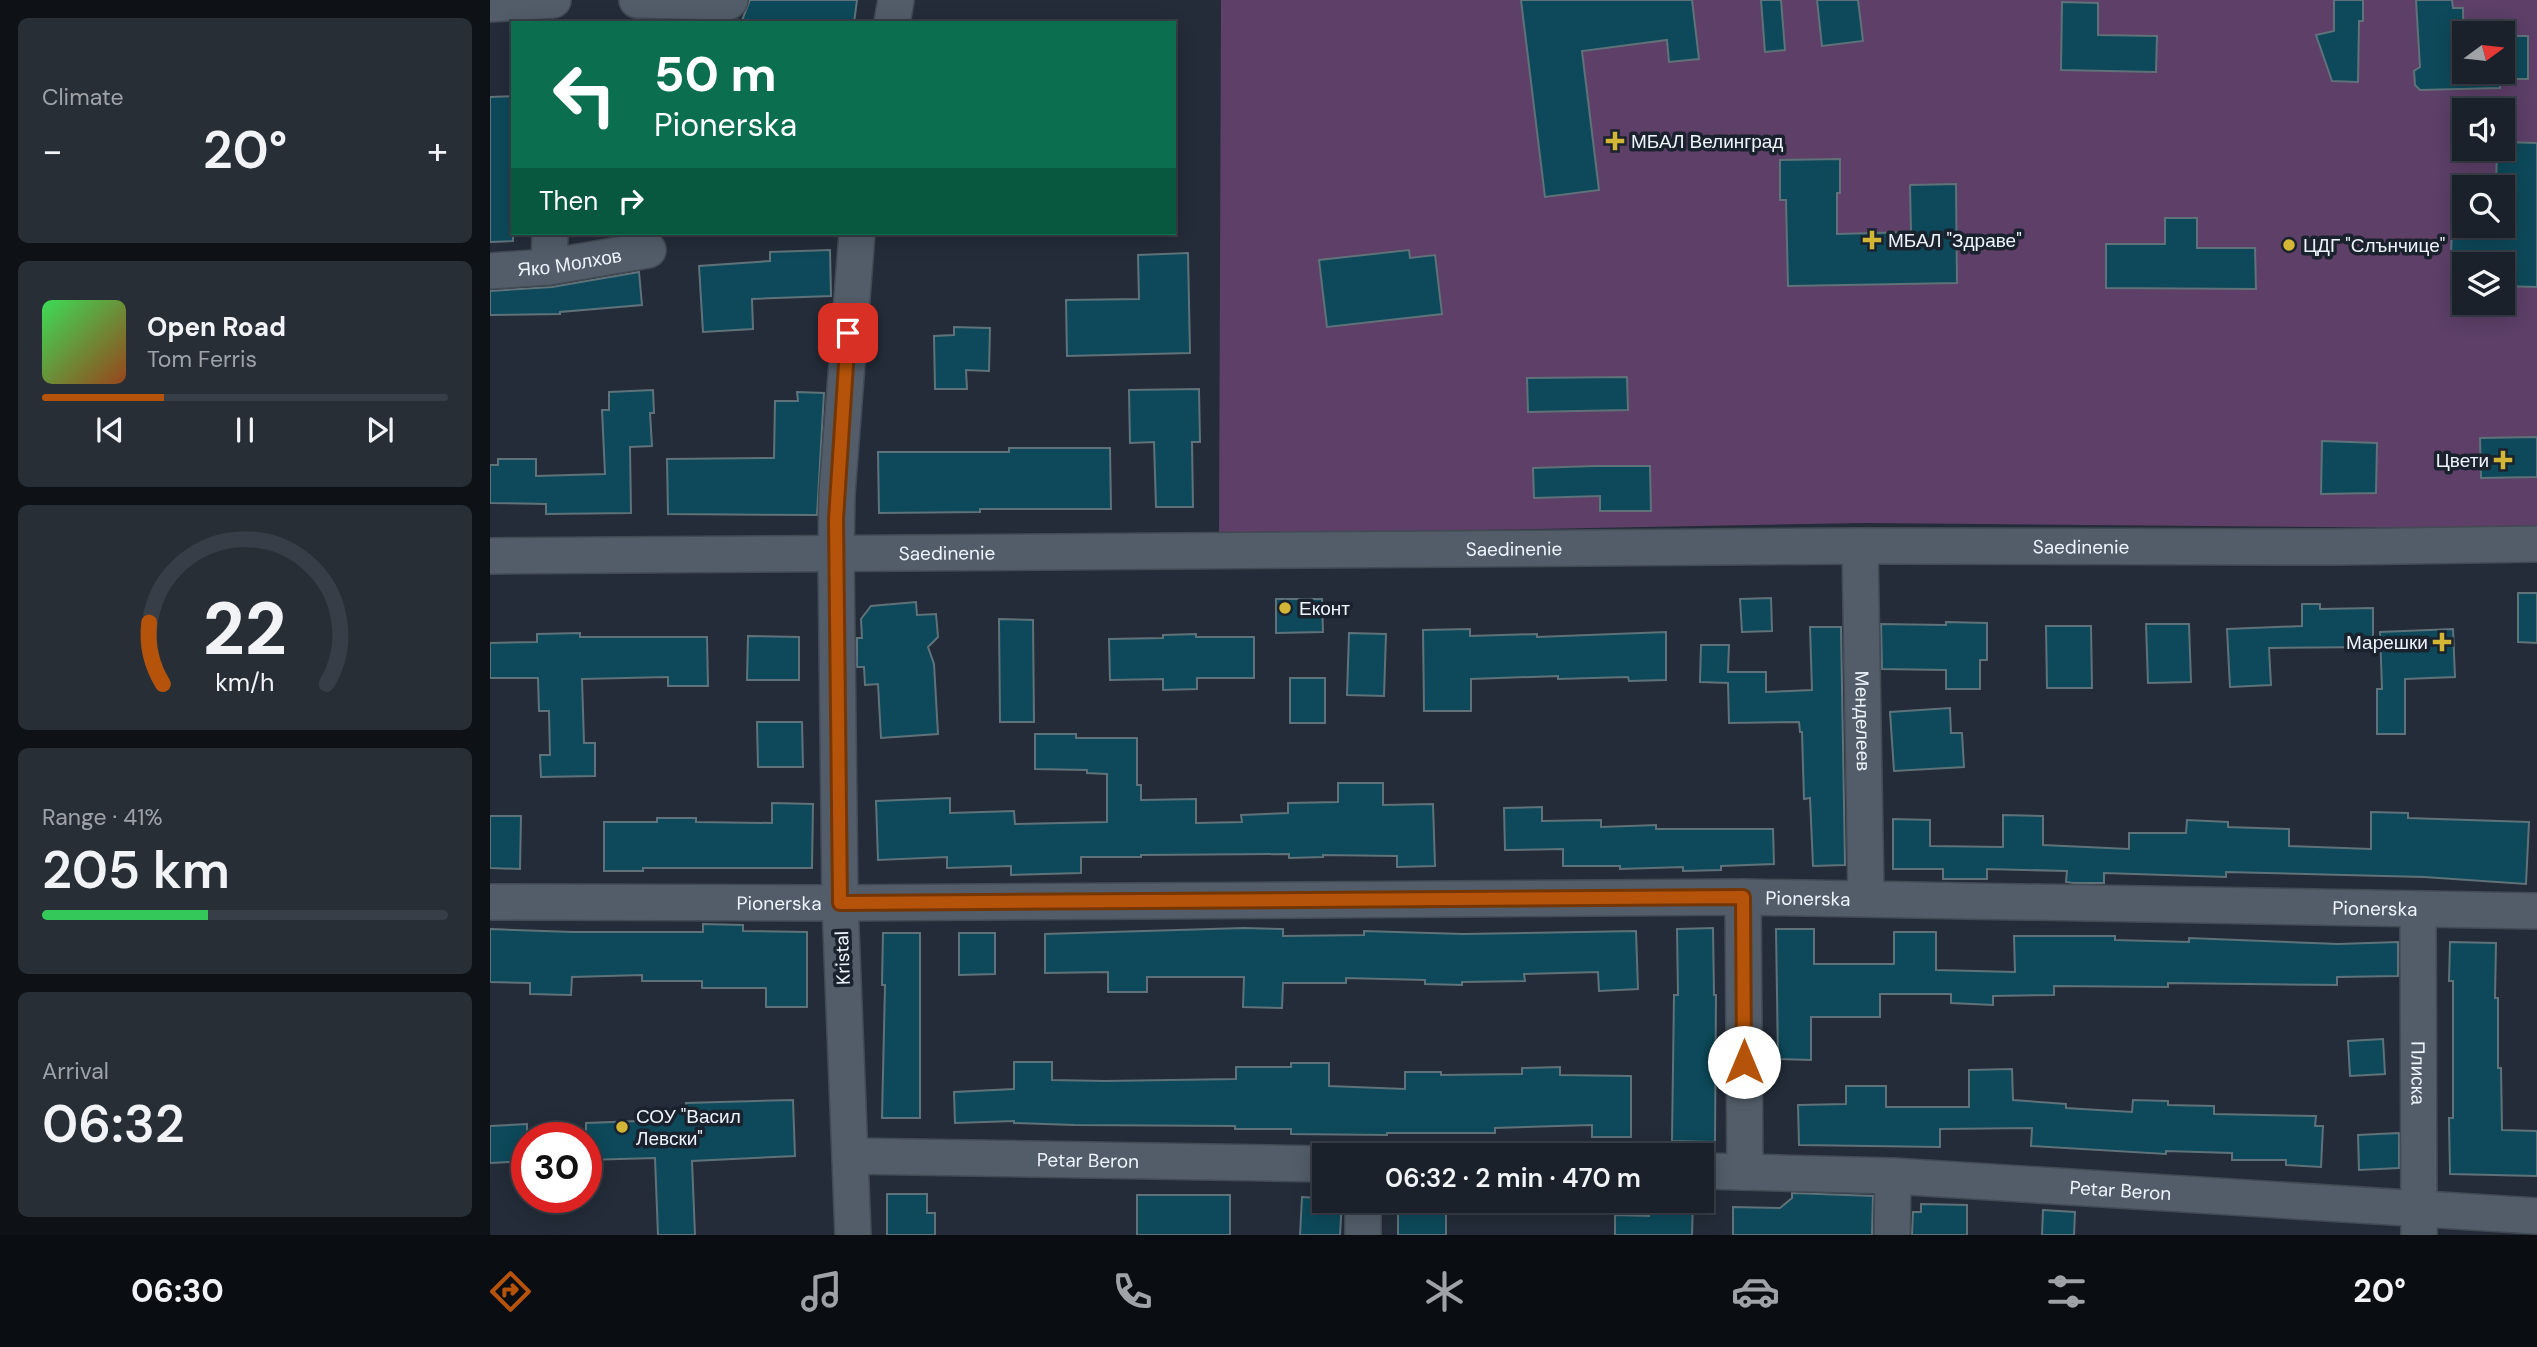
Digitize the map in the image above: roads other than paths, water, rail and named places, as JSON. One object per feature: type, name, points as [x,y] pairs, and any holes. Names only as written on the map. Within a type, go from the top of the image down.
[{"type":"street","points":[[490,4],[553,0],[552,21]]},
{"type":"street","points":[[637,0],[708,4],[730,0]]},
{"type":"street","points":[[891,21],[896,0]]},
{"type":"street","points":[[550,235],[550,267]]},
{"type":"street","name":"Kristal","points":[[853,1235],[840,903],[836,555],[838,481],[857,235]]},
{"type":"street","name":"Яко Молхов","points":[[490,271],[550,267],[648,250]]},
{"type":"street","name":"Saedinenie","points":[[490,556],[2537,544]]},
{"type":"street","name":"Менделеев","points":[[1860,546],[1866,897]]},
{"type":"street","points":[[1743,897],[1745,1172]]},
{"type":"street","name":"Pionerska","points":[[490,902],[840,903],[1866,897],[2537,911]]},
{"type":"street","name":"Плиска","points":[[2418,910],[2419,1222]]},
{"type":"street","name":"Petar Beron","points":[[850,1156],[1312,1164]]},
{"type":"street","name":"Petar Beron","points":[[1714,1171],[1893,1176],[2419,1222],[2537,1216]]},
{"type":"street","points":[[1892,1235],[1893,1176]]},
{"type":"street","points":[[1363,1213],[1363,1235]]},
{"type":"place","name":"МБАЛ Велинград","points":[[1615,141]]},
{"type":"place","name":"МБАЛ \"Здраве\"","points":[[1872,240]]},
{"type":"place","name":"ЦДГ \"Слънчице\"","points":[[2289,245]]},
{"type":"place","name":"Цвети","points":[[2503,460]]},
{"type":"place","name":"Еконт","points":[[1285,608]]},
{"type":"place","name":"Марешки","points":[[2442,642]]},
{"type":"place","name":"СОУ \"Васил Левски\"","points":[[622,1127]]}]
